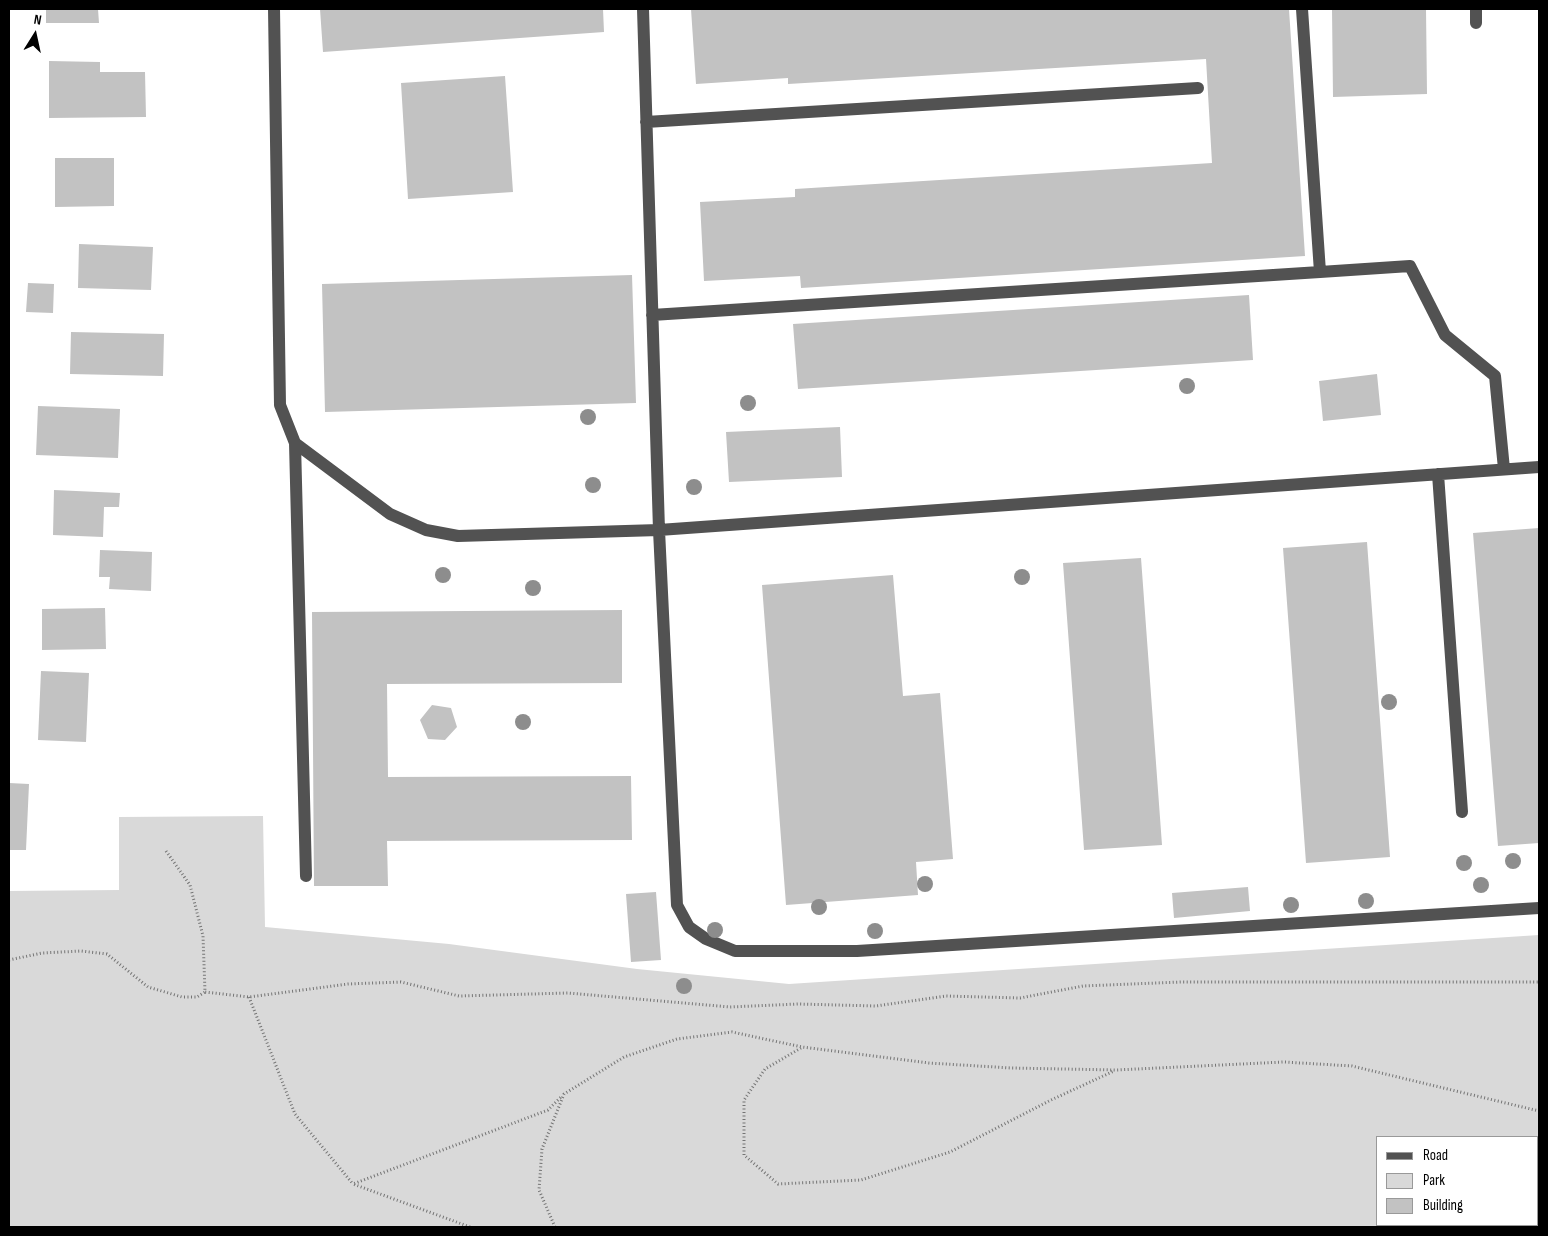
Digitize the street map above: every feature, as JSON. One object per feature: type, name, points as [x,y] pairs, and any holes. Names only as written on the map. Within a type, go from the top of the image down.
[{"type":"lane","points":[[274,9],[280,405],[295,443],[306,876]]},
{"type":"lane","points":[[643,9],[659,530],[677,905],[689,927],[706,939],[735,952],[857,951],[1539,908]]},
{"type":"lane","points":[[1302,9],[1320,272]]},
{"type":"lane","points":[[1476,9],[1476,23]]},
{"type":"lane","points":[[646,122],[1198,88]]},
{"type":"lane","points":[[652,315],[1410,266],[1445,335],[1495,376],[1504,469]]},
{"type":"lane","points":[[295,443],[390,514],[426,530],[458,536],[659,530],[1539,467]]},
{"type":"lane","points":[[1438,474],[1462,812]]},
{"type":"path","points":[[166,851],[190,885],[203,936],[205,992]]},
{"type":"path","points":[[9,960],[42,953],[81,951],[107,954],[148,987],[182,997],[197,997],[205,992],[249,997],[348,984],[401,982],[459,996],[568,993],[730,1007],[798,1004],[876,1006],[946,996],[1020,998],[1082,986],[1181,982],[1539,982]]},
{"type":"path","points":[[249,997],[296,1114],[353,1184],[470,1227]]},
{"type":"path","points":[[353,1184],[548,1110],[564,1094],[624,1057],[677,1039],[732,1032],[802,1047],[929,1063],[1116,1070],[1284,1062],[1352,1066],[1539,1111]]},
{"type":"path","points":[[802,1047],[765,1069],[744,1100],[744,1155],[778,1184],[860,1180],[950,1152],[1051,1100],[1116,1070]]},
{"type":"path","points":[[555,1227],[539,1190],[541,1158],[542,1149],[564,1094]]},
{"type":"green space","points":[[263,816],[265,927],[449,944],[637,969],[789,984],[1539,935],[1539,1227],[9,1227],[9,891],[119,890],[119,817]]},
{"type":"building","points":[[46,9],[98,9],[99,23],[46,23]]},
{"type":"building","points":[[320,9],[603,9],[604,32],[323,52]]},
{"type":"building","points":[[691,9],[1289,9],[1305,256],[801,288],[800,276],[704,281],[700,202],[795,197],[795,189],[1212,163],[1206,59],[788,84],[788,78],[696,84]]},
{"type":"building","points":[[1332,9],[1426,9],[1427,94],[1333,97]]},
{"type":"building","points":[[49,61],[100,62],[100,72],[145,72],[146,117],[49,118]]},
{"type":"building","points":[[505,76],[513,192],[408,199],[401,83]]},
{"type":"building","points":[[55,158],[114,158],[114,206],[55,207]]},
{"type":"building","points":[[79,244],[153,247],[151,290],[78,288]]},
{"type":"building","points":[[632,275],[636,403],[325,412],[322,284]]},
{"type":"building","points":[[28,283],[54,284],[53,313],[26,312]]},
{"type":"building","points":[[1249,295],[1253,360],[798,389],[793,324]]},
{"type":"building","points":[[71,332],[164,334],[163,376],[70,374]]},
{"type":"building","points":[[1377,374],[1381,415],[1323,421],[1319,381]]},
{"type":"building","points":[[38,406],[120,409],[118,458],[36,455]]},
{"type":"building","points":[[840,427],[842,477],[729,482],[726,432]]},
{"type":"building","points":[[54,490],[120,493],[119,507],[104,507],[103,537],[53,535]]},
{"type":"building","points":[[1539,528],[1539,843],[1498,846],[1473,533]]},
{"type":"building","points":[[1367,542],[1390,857],[1306,863],[1283,548]]},
{"type":"building","points":[[100,550],[152,552],[151,591],[109,589],[110,577],[99,577]]},
{"type":"building","points":[[1141,558],[1162,845],[1084,850],[1063,563]]},
{"type":"building","points":[[893,575],[903,696],[940,693],[953,859],[916,862],[918,895],[786,905],[762,585]]},
{"type":"building","points":[[105,608],[106,649],[42,650],[42,609]]},
{"type":"building","points":[[622,610],[622,683],[387,684],[388,777],[631,776],[632,840],[387,841],[388,886],[314,886],[312,612]]},
{"type":"building","points":[[41,671],[89,673],[86,742],[38,740]]},
{"type":"building","points":[[432,705],[451,708],[457,727],[445,740],[428,739],[420,720]]},
{"type":"building","points":[[9,783],[29,784],[26,850],[9,850]]},
{"type":"building","points":[[1248,887],[1250,911],[1174,918],[1172,893]]},
{"type":"building","points":[[656,892],[661,960],[631,962],[626,894]]}]
